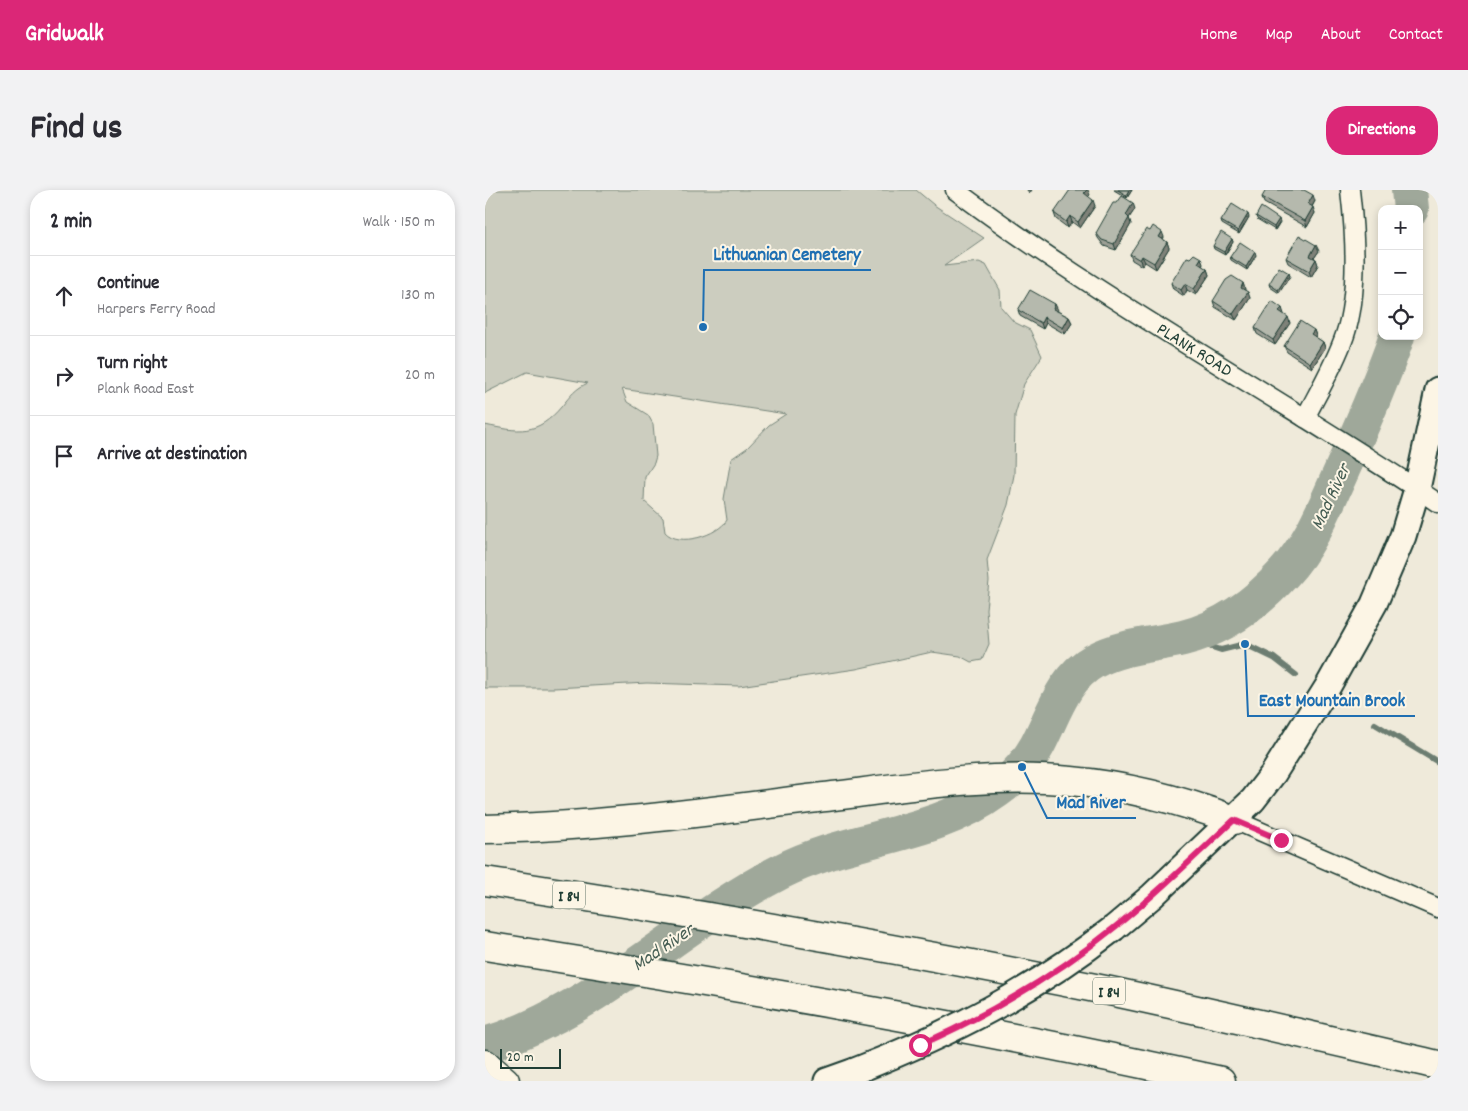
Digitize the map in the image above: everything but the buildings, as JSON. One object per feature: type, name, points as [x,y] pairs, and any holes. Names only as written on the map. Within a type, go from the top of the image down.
[{"type":"highway","points":[[485,829],[660,818],[931,784],[1016,778],[1092,783],[1149,793],[1234,820]]},
{"type":"highway","name":"I 84","points":[[485,881],[779,929],[1102,990],[1438,1065]]},
{"type":"highway","points":[[485,946],[705,982],[973,1030],[1221,1081]]},
{"type":"highway","points":[[485,1064],[505,1081]]},
{"type":"main road","points":[[827,1081],[941,1036],[982,1016],[1050,975],[1114,928],[1234,820],[1253,800],[1273,774],[1350,650],[1387,576],[1403,536],[1417,489],[1438,390]]},
{"type":"street","name":"PLANK ROAD","points":[[955,190],[1035,248],[1438,503]]},
{"type":"street","points":[[1305,418],[1326,378],[1345,334],[1349,317],[1352,299],[1353,224],[1350,190]]},
{"type":"street","points":[[1234,820],[1438,908]]},
{"type":"shaded area","points":[[485,190],[916,190],[934,205],[984,238],[944,266],[979,262],[986,265],[1000,290],[1001,307],[1014,322],[1030,330],[1042,356],[1024,384],[1015,415],[1014,475],[1008,505],[987,560],[989,581],[986,609],[989,644],[982,660],[971,662],[960,656],[932,652],[856,669],[739,686],[647,683],[554,688],[485,688],[485,425],[518,430],[536,427],[553,416],[573,393],[588,383],[527,372],[485,393]],"holes":[[[622,389],[786,414],[769,425],[747,448],[731,459],[724,499],[727,520],[722,525],[707,535],[698,538],[679,539],[671,537],[665,532],[663,518],[644,501],[645,477],[656,456],[653,424],[648,415],[627,402]]]},
{"type":"waterway","name":"Mad River","points":[[1409,190],[1411,205]]},
{"type":"waterway","name":"Mad River","points":[[485,1045],[525,1030],[564,1011],[636,966],[706,916],[780,872],[806,860],[834,851],[918,828],[971,806],[996,791],[1024,765],[1037,746],[1067,687],[1083,668],[1115,652],[1198,634],[1225,621],[1251,604],[1274,584],[1294,562],[1310,538],[1363,422],[1396,340]]},
{"type":"waterway","points":[[1190,636],[1197,642],[1221,650],[1245,644],[1274,658],[1296,675]]},
{"type":"waterway","points":[[1375,724],[1438,762]]},
{"type":"place","name":"Lithuanian Cemetery","points":[[703,327]]},
{"type":"place","name":"East Mountain Brook","points":[[1245,644]]},
{"type":"place","name":"Mad River","points":[[1022,767]]},
{"type":"route","points":[[920,1045],[982,1016],[1050,975],[1082,953],[1152,896],[1234,820],[1281,840]]}]
